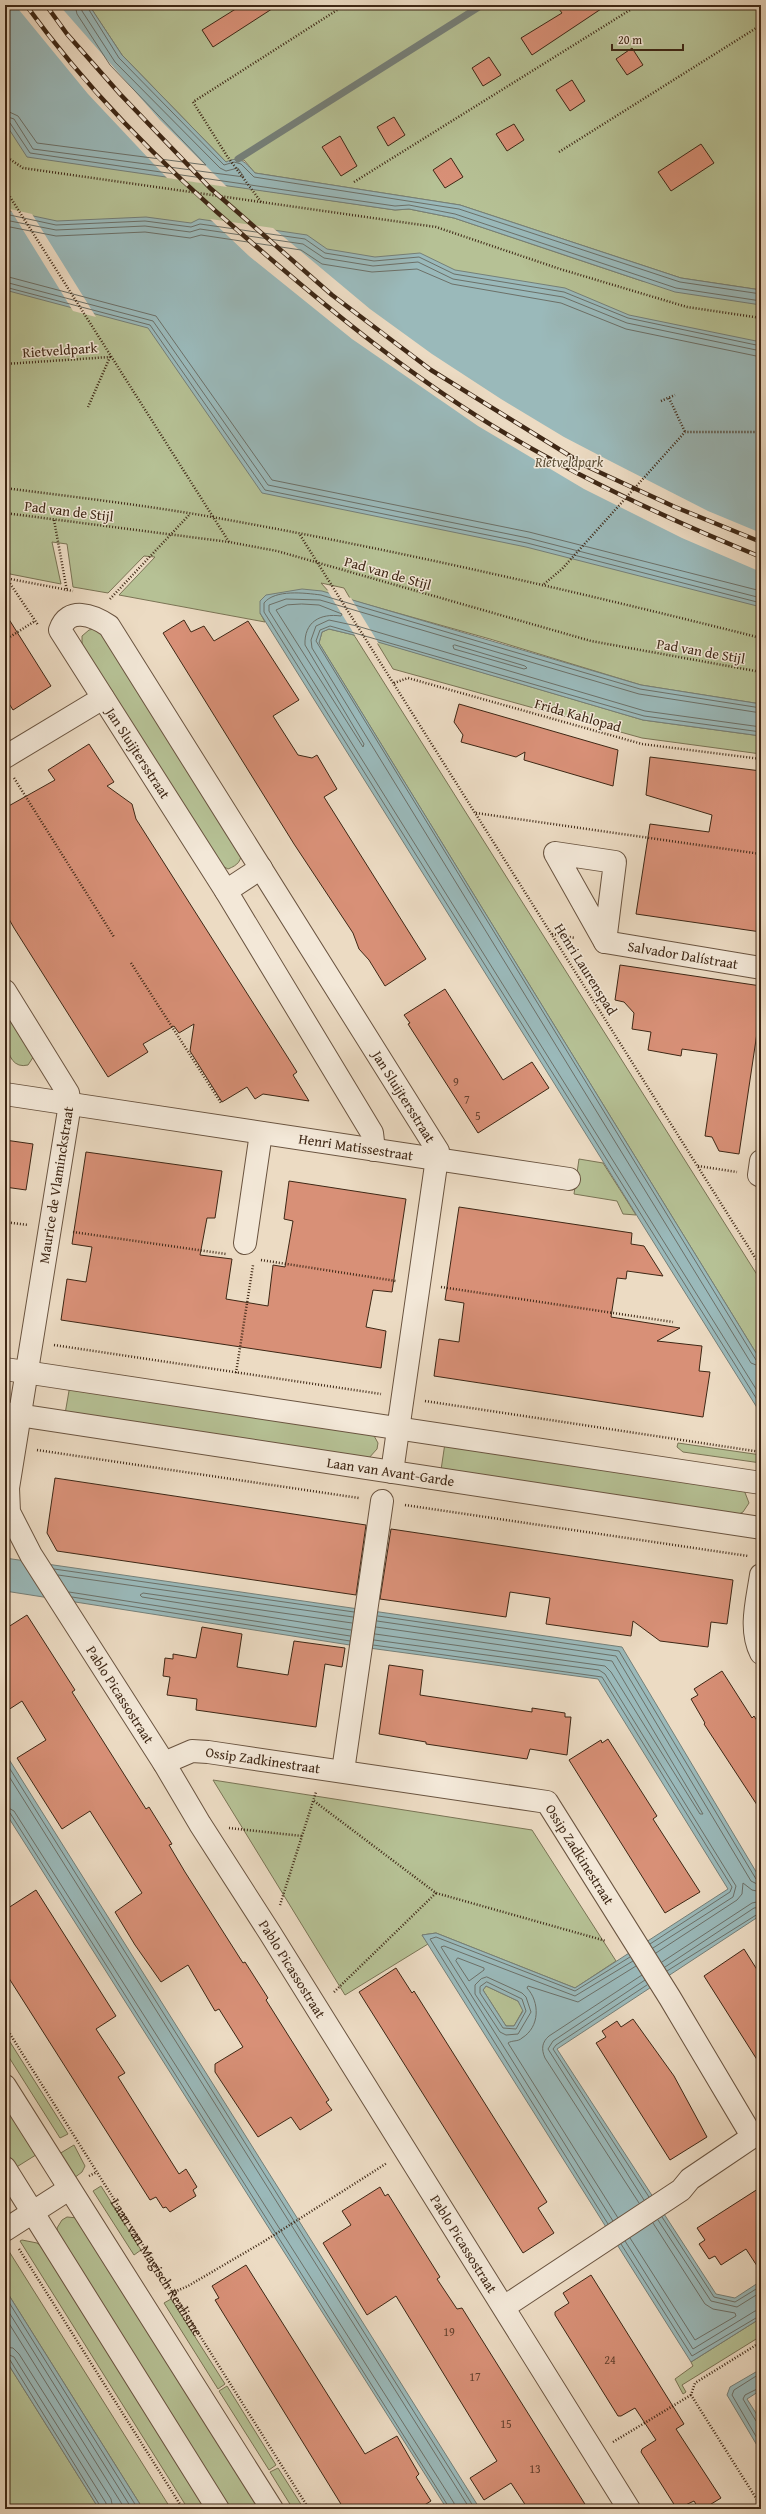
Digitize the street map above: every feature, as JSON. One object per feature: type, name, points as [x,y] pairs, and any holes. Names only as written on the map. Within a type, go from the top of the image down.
[{"type":"street","name":"Jan Sluijtersstraat","points":[[374,1150],[372,1133],[226,892],[103,698],[66,623],[83,614],[96,618],[109,626],[434,1143],[438,1159],[392,1472]]},
{"type":"street","points":[[5,757],[103,698]]},
{"type":"street","points":[[226,892],[261,868]]},
{"type":"street","name":"Salvador Dalístraat","points":[[605,942],[761,968]]},
{"type":"street","name":"Maurice de Vlaminckstraat","points":[[5,991],[68,1093],[70,1104],[50,1229],[16,1371]]},
{"type":"street","points":[[5,1080],[5,1094]]},
{"type":"street","name":"Henri Matissestraat","points":[[5,1094],[569,1179]]},
{"type":"street","points":[[238,1249],[261,1133]]},
{"type":"street","points":[[12,1415],[16,1371],[761,1484]]},
{"type":"street","name":"Laan van Avant-Garde","points":[[12,1415],[761,1528]]},
{"type":"street","name":"Pablo Picassostraat","points":[[12,1415],[8,1488],[9,1512],[31,1555],[164,1763],[200,1824],[504,2307],[629,2509]]},
{"type":"street","points":[[343,1771],[382,1501]]},
{"type":"street","points":[[761,1575],[754,1628],[756,1643],[761,1654]]},
{"type":"street","name":"Ossip Zadkinestraat","points":[[164,1763],[192,1751],[343,1771],[547,1802],[757,2133]]},
{"type":"street","points":[[5,2086],[272,2509]]},
{"type":"street","points":[[504,2307],[605,2238],[681,2190],[690,2179],[757,2133]]},
{"type":"street","points":[[5,2168],[218,2509]]},
{"type":"street","points":[[6,2229],[69,2189]]},
{"type":"path","points":[[262,203],[227,156],[193,102],[345,5]]},
{"type":"path","points":[[354,182],[638,5]]},
{"type":"path","points":[[559,152],[761,25]]},
{"type":"path","points":[[5,156],[23,168],[436,227],[560,269],[687,307],[761,318]]},
{"type":"path","points":[[5,189],[110,357],[229,542]]},
{"type":"path","name":"Rietveldpark","points":[[5,364],[110,357],[88,407]]},
{"type":"path","points":[[661,401],[675,394]]},
{"type":"path","points":[[668,398],[685,432]]},
{"type":"path","points":[[544,584],[562,569],[685,432],[761,432]]},
{"type":"path","name":"Pad van de Stijl","points":[[5,488],[212,517],[544,584],[761,638]]},
{"type":"path","name":"Pad van de Stijl","points":[[5,513],[229,542],[277,551],[590,641],[761,672]]},
{"type":"path","points":[[96,618],[111,597],[191,514]]},
{"type":"path","points":[[6,578],[38,626],[66,623],[67,590],[54,520]]},
{"type":"path","name":"Henri Laurenspad","points":[[300,535],[761,1267]]},
{"type":"path","points":[[6,578],[74,591]]},
{"type":"path","points":[[104,596],[111,597]]},
{"type":"path","points":[[5,640],[35,621]]},
{"type":"path","name":"Frida Kahlopad","points":[[394,683],[408,678],[642,744],[761,759]]},
{"type":"path","points":[[13,777],[114,937]]},
{"type":"path","points":[[476,813],[761,854]]},
{"type":"path","points":[[132,963],[238,1129]]},
{"type":"path","points":[[697,1166],[760,1171]]},
{"type":"path","points":[[5,1222],[50,1229],[238,1249]]},
{"type":"path","points":[[236,1372],[254,1258],[673,1322]]},
{"type":"path","points":[[270,1934],[314,1801],[320,1768]]},
{"type":"path","points":[[314,1801],[436,1893],[611,1942],[629,1931]]},
{"type":"path","points":[[200,1824],[302,1836]]},
{"type":"path","points":[[317,2009],[436,1893]]},
{"type":"path","name":"Laan van Magisch Realisme","points":[[5,2026],[309,2509]]},
{"type":"path","points":[[172,2293],[188,2286],[262,2242],[406,2151]]},
{"type":"path","points":[[6,2229],[183,2509]]},
{"type":"path","points":[[594,2454],[691,2394],[696,2384],[761,2342]]},
{"type":"path","points":[[691,2394],[761,2506]]},
{"type":"green space","points":[[89,5],[761,5],[761,290],[681,278],[460,205],[255,173],[244,160],[226,162],[122,55]]},
{"type":"green space","name":"Rietveldpark","points":[[5,56],[124,170],[395,210],[409,209],[454,218],[642,281],[761,300],[761,704],[641,685],[490,639],[351,600],[344,588],[321,583],[330,593],[260,613],[265,622],[119,595],[155,557],[144,556],[108,593],[73,587],[67,544],[52,542],[61,584],[10,574],[5,566]]},
{"type":"green space","points":[[98,628],[241,850],[240,860],[234,866],[228,869],[219,864],[82,648],[82,636],[89,630]]},
{"type":"green space","points":[[329,629],[354,635],[761,1281],[761,1361],[319,643],[322,632]]},
{"type":"green space","points":[[376,641],[643,720],[761,736],[761,754],[642,738],[393,669]]},
{"type":"green space","points":[[5,999],[34,1056],[28,1065],[19,1065],[13,1060],[8,1052],[5,1030]]},
{"type":"green space","points":[[579,1159],[603,1163],[636,1215],[623,1214],[617,1201],[574,1194]]},
{"type":"green space","points":[[70,1385],[373,1434],[378,1443],[377,1449],[368,1459],[65,1414]]},
{"type":"green space","points":[[445,1443],[744,1490],[749,1503],[743,1512],[739,1514],[441,1470]]},
{"type":"green space","points":[[678,1443],[761,1455],[761,1463],[683,1452],[677,1447]]},
{"type":"green space","points":[[213,1780],[532,1830],[616,1961],[575,1988],[436,1933],[422,1935],[428,1944],[345,1995]]},
{"type":"green space","points":[[486,1986],[518,2001],[523,2010],[514,2026],[506,2026],[483,1990]]},
{"type":"green space","points":[[5,2034],[68,2134],[60,2138],[5,2051]]},
{"type":"green space","points":[[5,2100],[39,2153],[15,2168],[5,2152]]},
{"type":"green space","points":[[74,2145],[85,2166],[82,2172],[74,2178],[59,2154]]},
{"type":"green space","points":[[101,2186],[141,2250],[134,2255],[93,2191]]},
{"type":"green space","points":[[67,2217],[78,2218],[263,2509],[230,2509],[59,2238],[57,2228],[62,2220]]},
{"type":"green space","points":[[22,2240],[37,2243],[44,2248],[210,2509],[188,2509],[20,2241]]},
{"type":"green space","points":[[5,2245],[171,2509],[143,2509],[5,2289]]},
{"type":"green space","points":[[171,2299],[225,2384],[218,2389],[164,2303]]},
{"type":"green space","points":[[761,2318],[761,2336],[682,2385],[686,2392],[683,2394],[675,2379],[693,2366],[691,2362]]},
{"type":"green space","points":[[5,2359],[99,2509],[5,2509]]},
{"type":"green space","points":[[227,2386],[276,2465],[269,2470],[219,2391]]},
{"type":"green space","points":[[278,2468],[304,2509],[293,2509],[270,2472]]},
{"type":"water","points":[[5,5],[89,5],[122,55],[226,162],[235,159],[242,161],[246,163],[255,173],[460,205],[681,278],[761,290],[761,305],[675,292],[454,218],[409,209],[395,210],[27,157],[5,123]]},
{"type":"water","points":[[5,210],[57,221],[146,217],[191,223],[199,219],[307,235],[327,249],[375,257],[420,253],[455,270],[565,288],[629,315],[761,342],[761,607],[526,547],[262,493],[148,328],[5,290]]},
{"type":"water","points":[[302,589],[322,591],[641,685],[761,704],[761,736],[643,720],[329,629],[322,632],[319,643],[761,1361],[761,1414],[260,613],[260,601],[266,595]]},
{"type":"water","points":[[5,1558],[622,1647],[761,1880],[761,1915],[557,2049],[716,2294],[735,2298],[761,2281],[761,2318],[691,2362],[422,1935],[436,1933],[575,1988],[728,1889],[598,1679],[369,1648],[5,1591]],"holes":[[[486,1986],[518,2001],[523,2011],[514,2026],[506,2026],[483,1990]]]},
{"type":"water","points":[[5,1753],[480,2509],[447,2509],[5,1812]]},
{"type":"water","points":[[5,2289],[143,2509],[99,2509],[5,2359]]},
{"type":"water","points":[[761,2369],[761,2390],[747,2399],[761,2421],[761,2452],[727,2395],[730,2387]]},
{"type":"pier","points":[[15,5],[59,5],[160,120],[227,187],[167,178],[88,94]]},
{"type":"pier","points":[[10,209],[32,214],[96,317],[73,311]]},
{"type":"pier","points":[[210,219],[273,228],[370,309],[432,354],[501,399],[564,437],[612,462],[708,511],[761,533],[761,572],[682,538],[584,489],[478,426],[352,339],[249,256]]},
{"type":"pier","points":[[327,590],[351,598],[379,644],[356,637]]},
{"type":"building","points":[[242,5],[278,5],[213,47],[202,30]]},
{"type":"building","points":[[556,5],[607,5],[532,55],[521,38],[562,13]]},
{"type":"building","points":[[632,48],[643,65],[627,75],[616,59]]},
{"type":"building","points":[[489,57],[501,75],[483,86],[472,68]]},
{"type":"building","points":[[572,80],[585,101],[570,111],[556,90]]},
{"type":"building","points":[[394,117],[405,135],[388,146],[377,127]]},
{"type":"building","points":[[514,124],[524,140],[507,151],[496,134]]},
{"type":"building","points":[[340,136],[357,166],[341,176],[322,147]]},
{"type":"building","points":[[701,144],[714,163],[671,191],[658,172]]},
{"type":"building","points":[[451,158],[463,177],[445,188],[433,170]]},
{"type":"building","points":[[5,613],[51,686],[13,710],[5,697]]},
{"type":"building","points":[[184,620],[191,632],[204,626],[214,641],[248,621],[299,700],[273,716],[298,755],[312,758],[317,755],[337,789],[324,797],[426,959],[385,986],[369,960],[359,949],[353,933],[294,844],[163,633]]},
{"type":"building","points":[[459,704],[618,750],[613,786],[524,760],[525,752],[516,757],[461,742],[463,735],[454,722]]},
{"type":"building","points":[[89,744],[114,782],[107,786],[132,804],[136,819],[297,1072],[293,1075],[309,1101],[263,1094],[255,1099],[247,1087],[222,1102],[190,1051],[194,1024],[179,1033],[174,1026],[143,1044],[148,1052],[108,1077],[14,928],[5,912],[5,808],[55,780],[48,770]]},
{"type":"building","points":[[650,757],[761,771],[761,932],[636,914],[650,824],[709,832],[712,815],[646,795]]},
{"type":"building","points":[[620,965],[761,986],[761,1006],[739,1154],[719,1151],[712,1137],[705,1136],[717,1054],[682,1049],[681,1056],[648,1050],[651,1032],[632,1029],[634,1013],[624,1002],[615,1000]]},
{"type":"building","points":[[445,989],[503,1080],[532,1062],[549,1088],[478,1133],[408,1024],[410,1023],[404,1015]]},
{"type":"building","points":[[5,1140],[33,1144],[26,1190],[5,1187]]},
{"type":"building","points":[[86,1152],[222,1171],[215,1218],[207,1218],[200,1255],[232,1259],[226,1299],[268,1306],[273,1265],[285,1267],[293,1221],[284,1219],[289,1181],[406,1199],[392,1292],[373,1290],[366,1327],[386,1331],[381,1368],[61,1320],[67,1279],[86,1282],[92,1247],[72,1244]]},
{"type":"building","points":[[459,1207],[632,1233],[631,1244],[644,1246],[663,1276],[627,1271],[626,1279],[617,1278],[611,1317],[680,1328],[657,1341],[702,1346],[699,1371],[710,1372],[703,1417],[434,1376],[439,1339],[459,1342],[464,1303],[445,1300]]},
{"type":"building","points":[[55,1478],[366,1525],[356,1595],[57,1551],[47,1533]]},
{"type":"building","points":[[391,1529],[733,1580],[727,1624],[711,1622],[708,1647],[660,1641],[633,1621],[631,1636],[546,1624],[550,1598],[510,1592],[506,1617],[380,1599]]},
{"type":"building","points":[[27,1615],[75,1690],[72,1692],[146,1809],[149,1807],[172,1844],[169,1845],[185,1872],[243,1963],[245,1962],[268,1998],[266,2000],[329,2100],[326,2102],[332,2110],[300,2130],[291,2117],[258,2137],[215,2072],[215,2064],[243,2047],[219,2009],[215,2011],[188,1965],[161,1982],[135,1945],[115,1912],[142,1893],[90,1811],[62,1829],[17,1758],[46,1740],[22,1701],[5,1712],[5,1629]]},
{"type":"building","points":[[202,1627],[242,1634],[237,1667],[288,1675],[294,1641],[345,1648],[342,1667],[325,1664],[316,1727],[196,1710],[197,1699],[167,1695],[170,1677],[163,1676],[165,1658],[173,1659],[173,1654],[196,1658]]},
{"type":"building","points":[[389,1665],[423,1670],[420,1695],[532,1712],[532,1708],[565,1713],[565,1717],[571,1717],[567,1755],[530,1749],[527,1759],[426,1744],[426,1742],[379,1734]]},
{"type":"building","points":[[722,1671],[752,1718],[754,1716],[761,1727],[761,1811],[704,1724],[705,1723],[691,1699],[698,1695],[694,1689]]},
{"type":"building","points":[[608,1739],[657,1816],[653,1819],[700,1892],[665,1913],[569,1760],[601,1740],[602,1743]]},
{"type":"building","points":[[36,1890],[116,2016],[96,2029],[125,2073],[118,2077],[179,2174],[186,2169],[197,2187],[193,2190],[196,2196],[170,2212],[166,2207],[163,2208],[156,2197],[150,2200],[5,1972],[5,1910]]},
{"type":"building","points":[[744,1949],[761,1976],[761,2066],[704,1976]]},
{"type":"building","points":[[396,1968],[412,1993],[414,1991],[547,2202],[538,2208],[554,2233],[523,2253],[359,1992]]},
{"type":"building","points":[[633,2019],[674,2076],[707,2137],[670,2160],[596,2043],[606,2037],[602,2031],[617,2021],[621,2027]]},
{"type":"building","points":[[380,2187],[385,2196],[388,2194],[440,2277],[437,2279],[457,2309],[462,2308],[588,2509],[528,2509],[511,2483],[484,2500],[470,2478],[497,2461],[396,2296],[367,2315],[323,2243],[351,2225],[342,2211]]},
{"type":"building","points":[[761,2187],[761,2272],[746,2249],[721,2265],[715,2256],[709,2259],[699,2244],[705,2240],[697,2228]]},
{"type":"building","points":[[246,2265],[365,2454],[397,2436],[419,2474],[416,2477],[431,2501],[418,2509],[344,2509],[215,2300],[219,2298],[212,2286]]},
{"type":"building","points":[[591,2275],[684,2424],[676,2429],[721,2498],[703,2509],[699,2509],[694,2501],[677,2509],[641,2452],[642,2449],[656,2440],[635,2408],[621,2416],[618,2416],[555,2315],[555,2312],[569,2303],[563,2293]]},
{"type":"waterway","points":[[238,159],[482,5]]},
{"type":"railway","points":[[26,5],[76,70],[131,130],[190,188],[312,294],[408,369],[474,414],[539,453],[633,501],[761,557]]},
{"type":"railway","points":[[46,5],[67,34],[120,94],[210,188],[332,295],[431,370],[588,467],[675,507],[761,542]]}]
